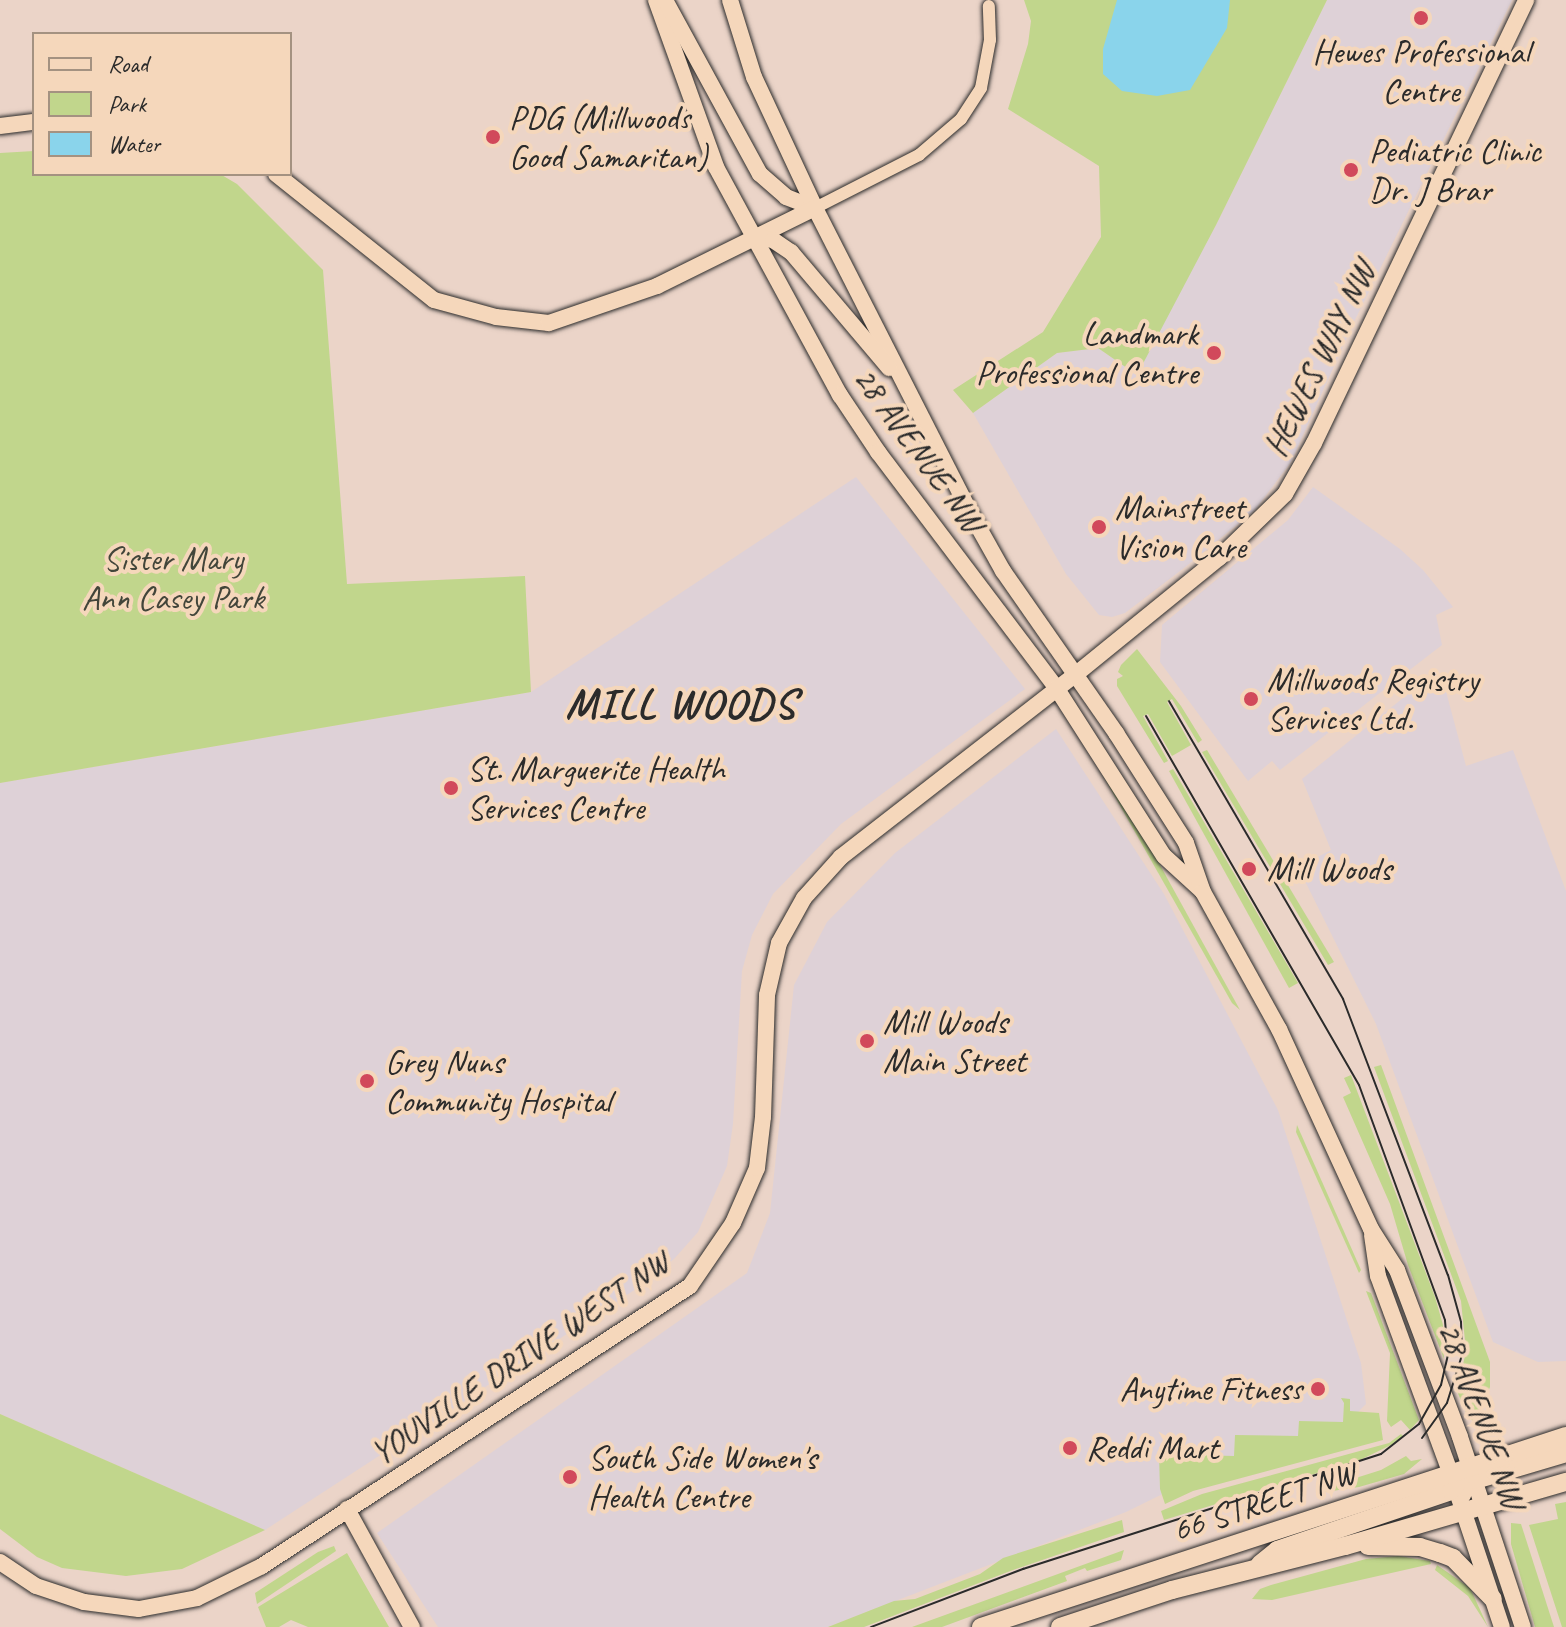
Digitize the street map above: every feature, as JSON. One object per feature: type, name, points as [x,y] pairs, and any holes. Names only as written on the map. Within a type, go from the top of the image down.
[{"type":"main road","name":"66 STREET NW","points":[[981,1627],[1454,1481],[1566,1436]]},
{"type":"main road","points":[[1463,1510],[1461,1493],[1473,1474],[1566,1453]]},
{"type":"main road","points":[[1254,1569],[1277,1550],[1454,1481]]},
{"type":"main road","name":"66 STREET NW","points":[[1060,1627],[1172,1590],[1345,1546],[1566,1482]]},
{"type":"main road","points":[[1345,1546],[1420,1547],[1440,1553],[1453,1558],[1493,1599]]},
{"type":"street","name":"28 AVENUE NW","points":[[656,0],[716,167],[840,395],[878,452],[1057,689],[1164,856],[1203,892]]},
{"type":"street","points":[[665,0],[760,174],[786,197],[815,208]]},
{"type":"street","name":"28 AVENUE NW","points":[[730,0],[754,77],[815,208],[1003,571],[1186,843],[1203,892],[1279,1029],[1371,1229],[1397,1270],[1484,1505],[1523,1627]]},
{"type":"street","name":"HEWES WAY NW","points":[[1075,675],[1246,535],[1290,487],[1526,0]]},
{"type":"street","points":[[279,176],[434,300],[496,317],[549,323],[657,286],[919,155],[961,119],[981,88],[990,40],[989,6]]},
{"type":"street","points":[[0,126],[32,122]]},
{"type":"street","points":[[752,236],[773,240],[791,252],[912,396]]},
{"type":"street","name":"YOUVILLE DRIVE WEST NW","points":[[0,1562],[36,1586],[84,1602],[139,1609],[197,1598],[262,1566],[690,1286],[733,1223],[757,1168],[763,1117],[767,995],[779,943],[804,898],[841,857],[1075,675]]},
{"type":"street","name":"28 AVENUE NW","points":[[1371,1229],[1378,1276],[1454,1481],[1502,1627]]},
{"type":"street","points":[[347,1509],[412,1627]]},
{"type":"shaded area","points":[[1327,0],[1512,0],[1353,324],[1291,462],[1255,510],[1184,568],[1125,613],[1112,617],[1099,615],[1066,574],[973,413],[1057,353],[1098,348],[1136,374],[1216,225]]},
{"type":"shaded area","name":"Grey Nuns Community Hospital","points":[[856,477],[1025,689],[841,824],[773,894],[752,935],[742,971],[733,1124],[727,1166],[698,1232],[674,1259],[636,1289],[265,1530],[0,1414],[0,783],[531,692]]},
{"type":"shaded area","points":[[1313,487],[1400,549],[1423,570],[1453,607],[1436,615],[1442,645],[1280,770],[1272,761],[1248,781],[1160,662],[1162,625],[1288,520]]},
{"type":"shaded area","points":[[1441,673],[1466,766],[1513,750],[1566,891],[1566,1361],[1538,1362],[1493,1342],[1376,1024],[1298,867],[1331,850],[1302,779],[1433,674]]},
{"type":"shaded area","points":[[1056,729],[1164,894],[1278,1110],[1361,1363],[1366,1404],[1341,1429],[1191,1480],[1126,1512],[828,1627],[438,1627],[377,1533],[747,1273],[770,1213],[794,985],[827,922],[895,853]]},
{"type":"green space","points":[[1024,0],[1327,0],[1216,225],[1137,375],[1098,348],[1057,353],[973,413],[953,390],[1043,332],[1101,237],[1099,166],[1008,109],[1028,44],[1031,21]]},
{"type":"green space","name":"Sister Mary Ann Casey Park","points":[[32,151],[32,176],[223,176],[237,184],[323,270],[347,584],[525,576],[531,692],[0,783],[0,153]]},
{"type":"green space","points":[[1137,649],[1181,706],[1202,740],[1198,743],[1172,699],[1167,702],[1191,745],[1172,756],[1148,714],[1143,716],[1168,761],[1164,763],[1117,686],[1117,679],[1123,676],[1118,672],[1121,665]]},
{"type":"green space","points":[[1207,750],[1334,962],[1328,965],[1202,752]]},
{"type":"green space","points":[[1089,751],[1155,856],[1240,1010],[1232,1003]]},
{"type":"green space","points":[[1173,769],[1298,983],[1289,988],[1169,771]]},
{"type":"green space","points":[[1381,1065],[1490,1362],[1490,1387],[1475,1423],[1467,1415],[1457,1391],[1466,1351],[1461,1301],[1374,1067]]},
{"type":"green space","points":[[1351,1075],[1435,1297],[1443,1325],[1444,1359],[1408,1265],[1390,1204],[1343,1097],[1351,1093],[1344,1078]]},
{"type":"green space","points":[[1297,1125],[1361,1270],[1359,1273],[1296,1132]]},
{"type":"green space","points":[[1366,1291],[1371,1293],[1419,1420],[1410,1430],[1401,1420],[1391,1427],[1387,1421],[1390,1353]]},
{"type":"green space","points":[[1341,1398],[1350,1399],[1350,1411],[1379,1413],[1383,1440],[1193,1491],[1165,1504],[1160,1489],[1159,1454],[1234,1456],[1235,1435],[1298,1436],[1299,1421],[1343,1422],[1344,1403]]},
{"type":"green space","points":[[0,1414],[265,1530],[182,1569],[126,1576],[62,1568],[37,1557],[0,1529]]},
{"type":"green space","points":[[1401,1434],[1403,1436],[1391,1445],[1360,1460],[1164,1520],[1161,1511],[1202,1494],[1389,1443]]},
{"type":"green space","points":[[1406,1456],[1411,1461],[1422,1459],[1404,1474],[1359,1487],[1325,1492],[1321,1489],[1381,1470]]},
{"type":"green space","points":[[1566,1502],[1566,1627],[1562,1627],[1529,1525],[1558,1519],[1555,1504]]},
{"type":"green space","points":[[1122,1520],[1124,1532],[1013,1570],[864,1627],[828,1627],[894,1601],[915,1599],[980,1574],[1003,1558]]},
{"type":"green space","points":[[1511,1523],[1521,1524],[1554,1627],[1535,1627],[1511,1544]]},
{"type":"green space","points":[[334,1546],[336,1551],[257,1604],[255,1593],[318,1552]]},
{"type":"green space","points":[[1124,1550],[1121,1560],[1087,1571],[1085,1568],[1065,1576],[1067,1581],[942,1627],[912,1627]]},
{"type":"green space","points":[[347,1553],[389,1627],[308,1627],[291,1620],[279,1627],[266,1627],[258,1607]]},
{"type":"green space","points":[[1398,1556],[1430,1561],[1431,1564],[1272,1600],[1252,1599],[1260,1589],[1271,1585],[1366,1559]]},
{"type":"green space","points":[[1437,1565],[1470,1588],[1488,1627],[1468,1596],[1435,1570]]},
{"type":"water","points":[[1117,0],[1230,0],[1227,28],[1190,90],[1157,96],[1122,91],[1103,74],[1103,49]]},
{"type":"tram line","points":[[1169,701],[1343,999],[1448,1275],[1461,1322],[1462,1355],[1447,1403],[1422,1438]]},
{"type":"tram line","points":[[871,1627],[1023,1569],[1381,1454],[1419,1424],[1441,1385],[1448,1355],[1445,1320],[1359,1085],[1146,716]]},
{"type":"place","name":"Hewes Professional Centre","points":[[1421,18]]},
{"type":"place","name":"PDG (Millwoods Good Samaritan)","points":[[493,137]]},
{"type":"place","name":"Pediatric Clinic Dr. J Brar","points":[[1351,170]]},
{"type":"place","name":"Landmark Professional Centre","points":[[1214,353]]},
{"type":"place","name":"Mainstreet Vision Care","points":[[1099,527]]},
{"type":"place","name":"Millwoods Registry Services Ltd.","points":[[1251,699]]},
{"type":"place","name":"St. Marguerite Health Services Centre","points":[[451,788]]},
{"type":"place","name":"Mill Woods","points":[[1249,869]]},
{"type":"place","name":"Mill Woods Main Street","points":[[867,1041]]},
{"type":"place","name":"Grey Nuns Community Hospital","points":[[367,1081]]},
{"type":"place","name":"Anytime Fitness","points":[[1318,1389]]},
{"type":"place","name":"Reddi Mart","points":[[1070,1448]]},
{"type":"place","name":"South Side Women's Health Centre","points":[[570,1477]]},
{"type":"district","name":"MILL WOODS","points":[[681,704]]}]
